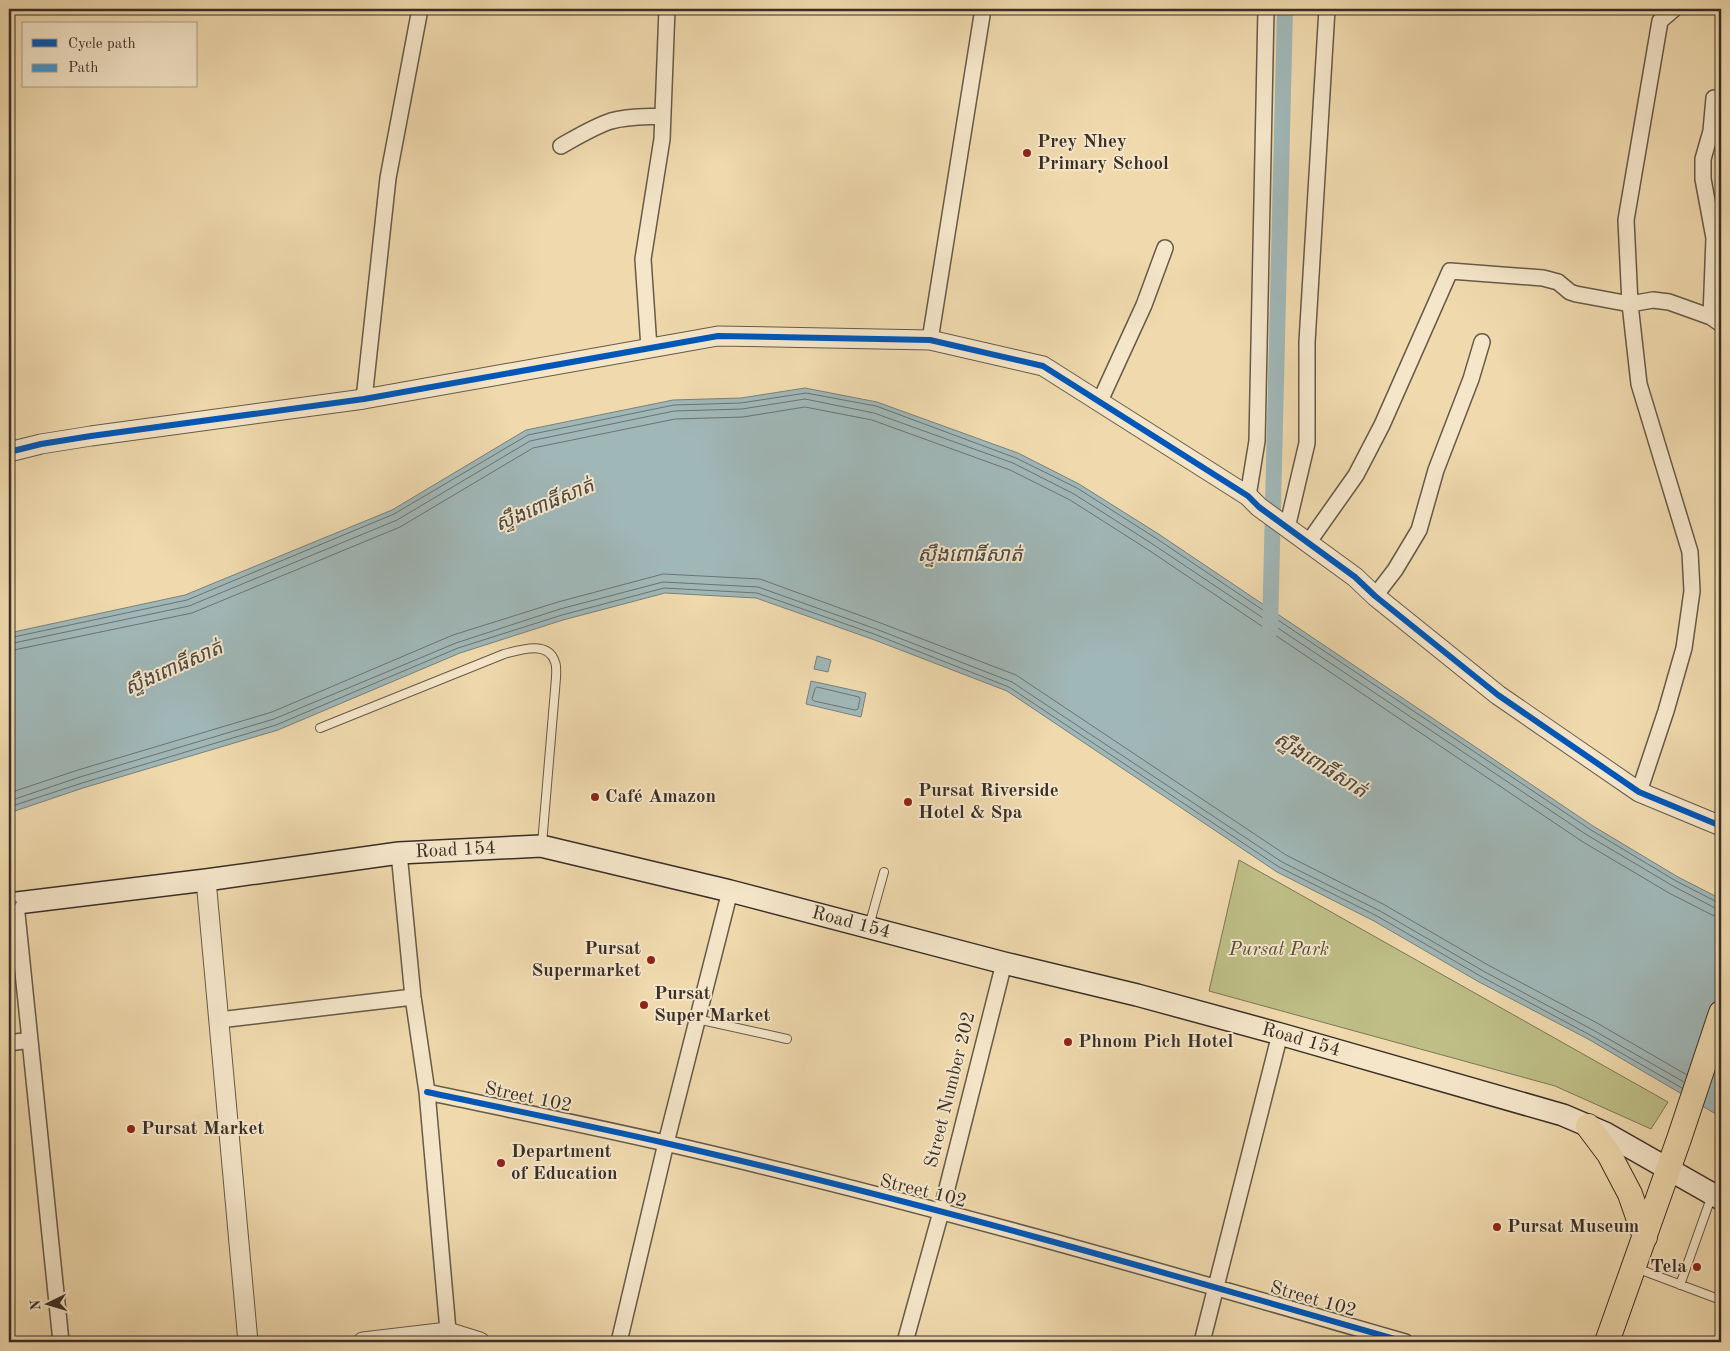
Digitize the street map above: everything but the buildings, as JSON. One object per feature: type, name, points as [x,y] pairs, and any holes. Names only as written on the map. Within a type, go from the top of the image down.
[{"type":"main road","name":"Road 154","points":[[12,904],[206,880],[399,853],[542,846],[730,891],[1004,964],[1137,995],[1563,1115],[1605,1133],[1717,1197]]},
{"type":"main road","points":[[1607,1342],[1669,1168],[1721,1013]]},
{"type":"main road","points":[[1588,1126],[1609,1154],[1630,1194],[1645,1237]]},
{"type":"street","points":[[364,399],[388,178],[420,9]]},
{"type":"street","points":[[649,348],[643,259],[662,139],[667,9]]},
{"type":"street","points":[[930,340],[983,9]]},
{"type":"street","points":[[1254,502],[1257,441],[1266,9]]},
{"type":"street","points":[[1283,525],[1307,443],[1307,342],[1327,9]]},
{"type":"street","points":[[1639,792],[1684,648],[1692,591],[1690,552],[1639,384],[1630,304],[1626,220],[1660,21],[1674,9]]},
{"type":"street","points":[[1308,543],[1360,466],[1382,425],[1450,271],[1544,278],[1558,282],[1570,292],[1576,294],[1630,304],[1653,300],[1669,302],[1716,321],[1714,238],[1703,179],[1703,159],[1711,131],[1714,98]]},
{"type":"street","points":[[561,146],[584,133],[612,121],[663,116]]},
{"type":"street","points":[[1100,401],[1144,305],[1165,248]]},
{"type":"street","points":[[9,452],[83,437],[364,399],[718,336],[930,340],[1043,366],[1100,401],[1254,502],[1355,577],[1375,596],[1498,695],[1639,792],[1721,826]]},
{"type":"street","points":[[1375,596],[1395,570],[1419,530],[1436,470],[1471,379],[1482,342]]},
{"type":"street","points":[[399,853],[413,997],[427,1092],[448,1337]]},
{"type":"street","points":[[206,880],[248,1342]]},
{"type":"street","points":[[618,1342],[730,891]]},
{"type":"street","points":[[12,904],[30,1040],[62,1342]]},
{"type":"street","name":"Street Number 202","points":[[905,1342],[941,1212],[1004,964]]},
{"type":"street","points":[[219,1020],[413,997]]},
{"type":"street","points":[[1202,1342],[1280,1034]]},
{"type":"street","points":[[9,1043],[30,1040]]},
{"type":"street","name":"Street 102","points":[[427,1092],[666,1143],[941,1212],[1216,1287],[1405,1342]]},
{"type":"street","points":[[363,1342],[448,1337],[480,1342]]},
{"type":"lane","points":[[320,728],[504,654],[532,648],[544,650],[551,654],[556,663],[556,678],[542,846]]},
{"type":"lane","points":[[868,928],[884,872]]},
{"type":"lane","points":[[698,1019],[787,1040]]},
{"type":"lane","points":[[1680,1285],[1717,1197]]},
{"type":"lane","points":[[1634,1268],[1721,1300]]},
{"type":"green space","name":"Pursat Park","points":[[1239,860],[1668,1102],[1651,1129],[1555,1086],[1209,991]]},
{"type":"water","name":"ស្ទឹងពោធិ៍សាត់","points":[[805,388],[877,402],[1018,453],[1079,484],[1157,533],[1593,826],[1678,877],[1721,899],[1721,1117],[1588,1039],[1479,982],[1374,921],[1277,872],[1007,691],[872,639],[756,598],[665,593],[563,620],[460,653],[278,730],[83,788],[9,813],[9,633],[185,595],[392,510],[526,430],[673,400],[741,398]]},
{"type":"water","points":[[817,656],[831,660],[828,672],[814,669]]},
{"type":"water","points":[[811,681],[866,693],[861,717],[806,704]]},
{"type":"waterway","points":[[1270,631],[1285,9]]},
{"type":"marked path","points":[[9,899],[16,904]]},
{"type":"cycle path","points":[[9,452],[41,444],[91,436],[364,399],[718,336],[930,340],[1043,366],[1248,496],[1259,507],[1355,577],[1375,596],[1498,695],[1639,792],[1721,826]]},
{"type":"cycle path","points":[[427,1092],[665,1143],[851,1188],[1129,1263],[1405,1342]]},
{"type":"place","name":"Prey Nhey Primary School","points":[[1027,153]]},
{"type":"place","name":"Café Amazon","points":[[595,797]]},
{"type":"place","name":"Pursat Riverside Hotel & Spa","points":[[908,802]]},
{"type":"place","name":"Pursat Supermarket","points":[[651,960]]},
{"type":"place","name":"Pursat Super Market","points":[[644,1005]]},
{"type":"place","name":"Phnom Pich Hotel","points":[[1068,1042]]},
{"type":"place","name":"Pursat Market","points":[[131,1129]]},
{"type":"place","name":"Department of Education","points":[[501,1163]]},
{"type":"place","name":"Pursat Museum","points":[[1497,1227]]},
{"type":"place","name":"Tela","points":[[1697,1267]]}]
